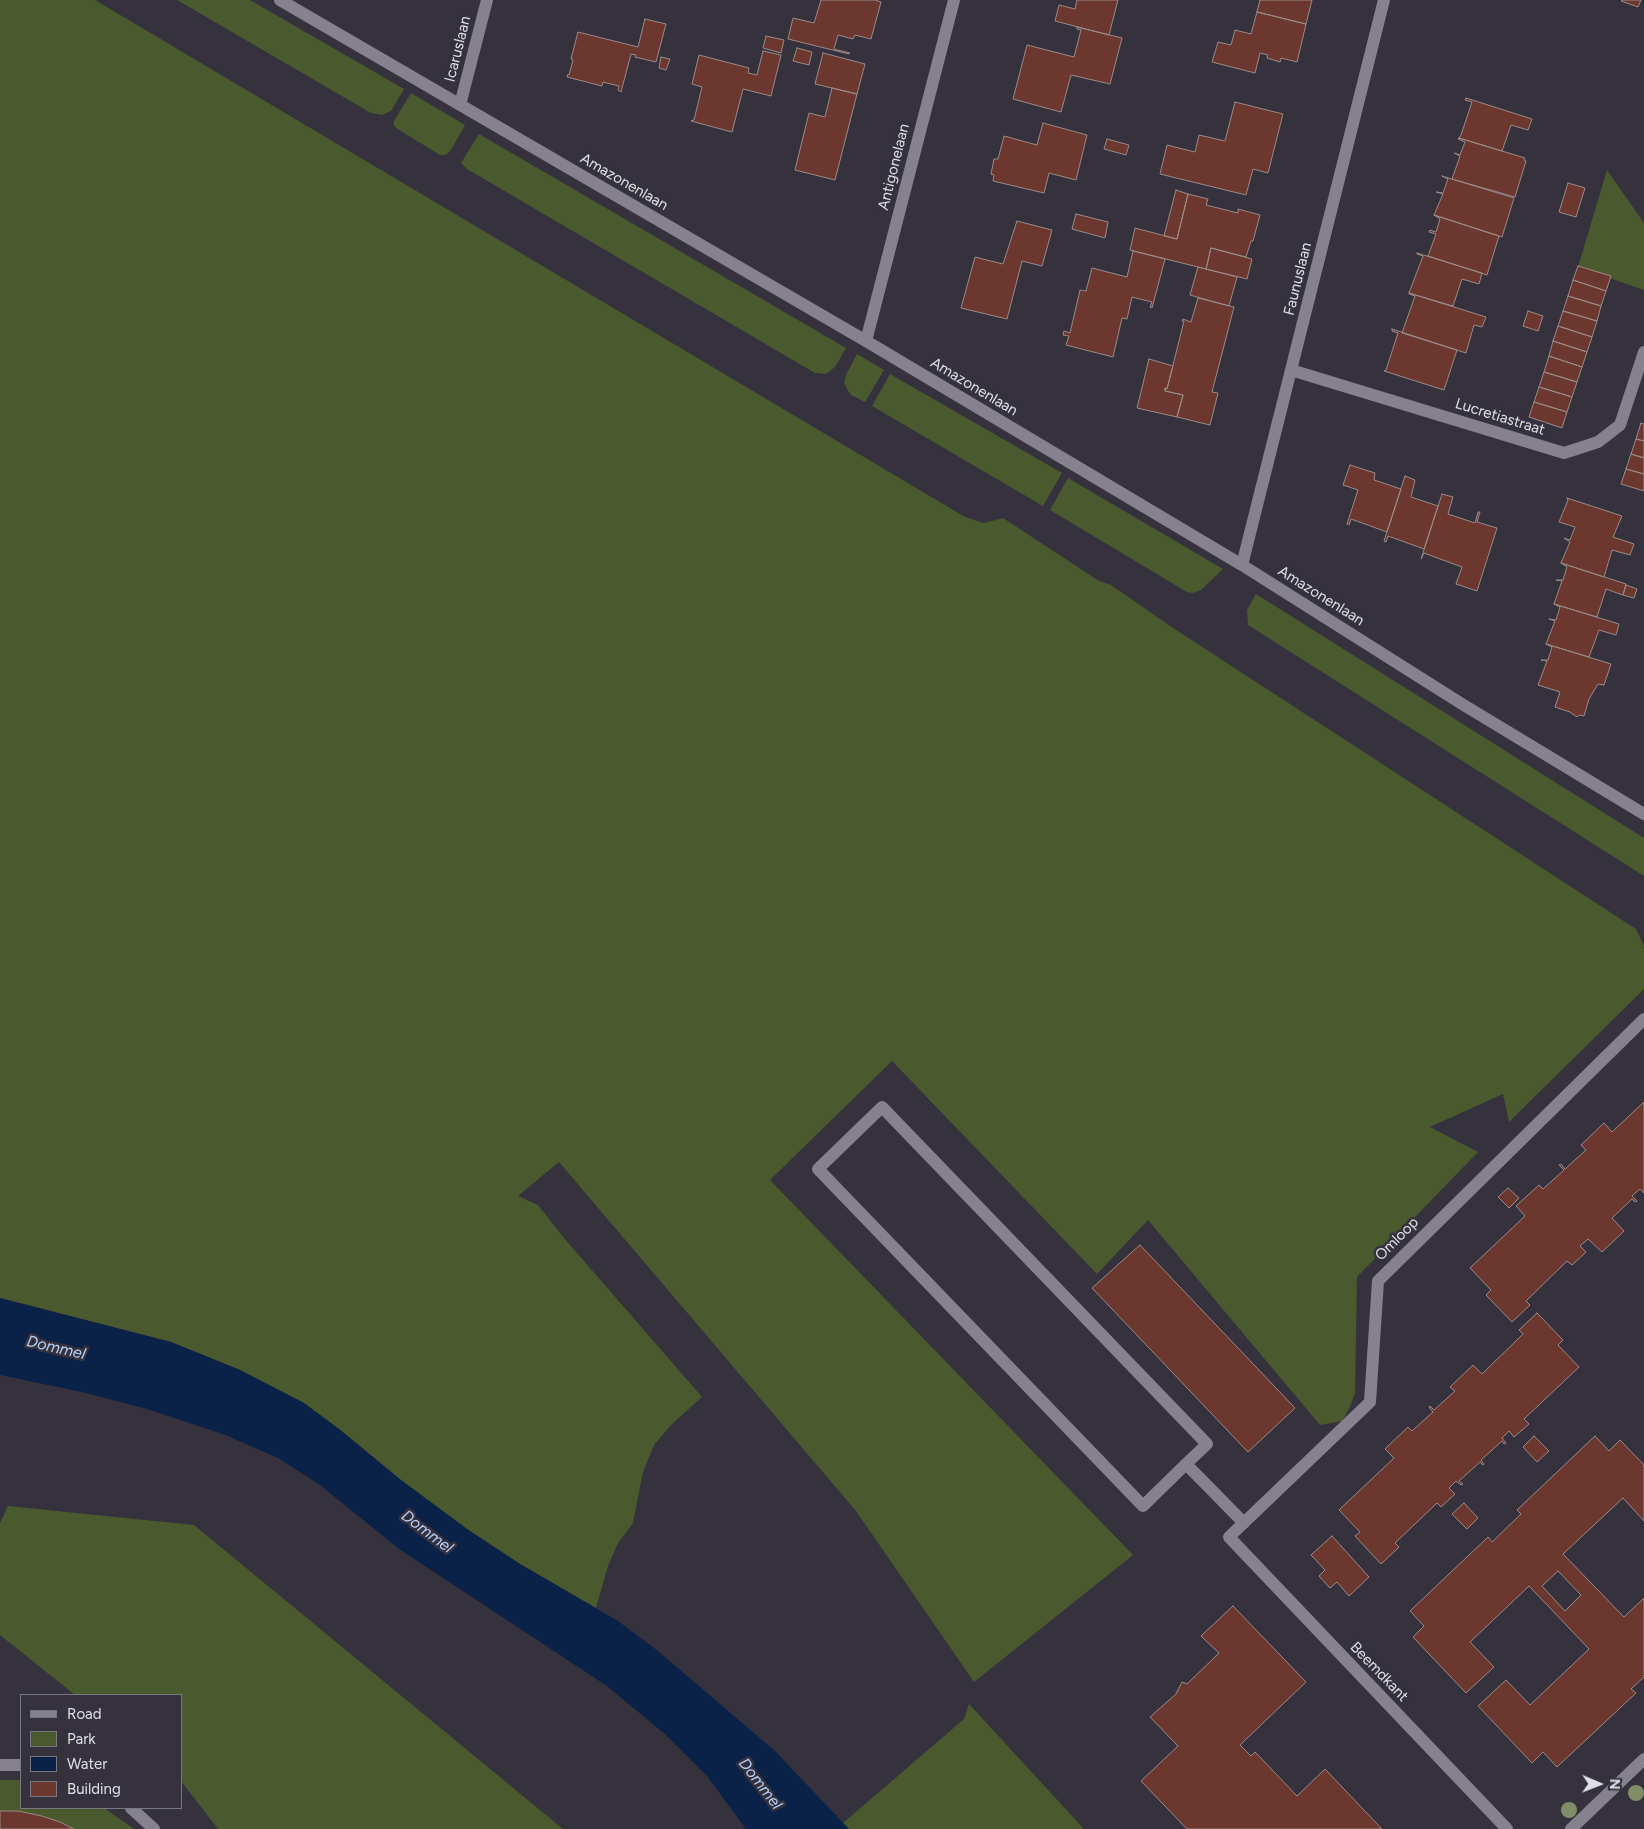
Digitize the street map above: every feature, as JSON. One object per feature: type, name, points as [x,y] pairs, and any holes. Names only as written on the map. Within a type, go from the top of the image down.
[{"type":"street","name":"Amazonenlaan","points":[[280,0],[866,341],[1242,565],[1462,704],[1644,814]]},
{"type":"street","name":"Icaruslaan","points":[[460,105],[487,0]]},
{"type":"street","name":"Antigonelaan","points":[[866,341],[954,0]]},
{"type":"street","name":"Faunuslaan","points":[[1242,565],[1384,0]]},
{"type":"street","name":"Lucretiastraat","points":[[1291,370],[1564,453],[1598,442],[1620,426],[1644,352]]},
{"type":"street","name":"Omloop","points":[[1229,1537],[1370,1402],[1378,1281],[1644,1019]]},
{"type":"street","points":[[882,1107],[1207,1444],[1186,1464],[1143,1506],[818,1169],[882,1107]]},
{"type":"street","points":[[1186,1464],[1244,1523]]},
{"type":"street","name":"Beemdkant","points":[[1229,1537],[1506,1829]]},
{"type":"street","points":[[1571,1829],[1644,1759]]},
{"type":"street","points":[[0,1765],[20,1765]]},
{"type":"street","points":[[133,1809],[154,1829]]},
{"type":"green space","points":[[0,0],[95,0],[965,517],[984,523],[1003,518],[1099,581],[1111,585],[1173,628],[1636,929],[1644,946],[1644,989],[1509,1122],[1503,1094],[1430,1127],[1478,1152],[1357,1277],[1355,1393],[1342,1421],[1320,1425],[1148,1220],[1097,1274],[892,1061],[770,1180],[1133,1555],[974,1682],[856,1511],[559,1162],[518,1196],[538,1205],[564,1238],[702,1397],[672,1424],[654,1445],[643,1472],[633,1523],[618,1543],[608,1566],[596,1608],[520,1564],[467,1529],[401,1480],[304,1403],[240,1370],[171,1342],[0,1298]]},
{"type":"green space","points":[[177,0],[250,0],[404,89],[391,111],[382,115],[371,113]]},
{"type":"green space","points":[[411,93],[465,125],[451,150],[446,155],[440,155],[394,125],[394,121]]},
{"type":"green space","points":[[479,134],[846,348],[835,367],[826,374],[815,373],[467,169],[461,163]]},
{"type":"green space","points":[[1607,170],[1644,223],[1644,290],[1578,267]]},
{"type":"green space","points":[[857,354],[884,370],[865,402],[851,395],[844,382]]},
{"type":"green space","points":[[890,374],[1062,473],[1043,506],[872,406]]},
{"type":"green space","points":[[1068,478],[1223,569],[1201,590],[1193,593],[1187,592],[1050,510]]},
{"type":"green space","points":[[1256,594],[1644,838],[1644,876],[1248,625],[1247,610]]},
{"type":"green space","points":[[8,1506],[194,1525],[563,1829],[218,1829],[182,1782],[182,1694],[74,1694],[0,1635],[0,1523]]},
{"type":"green space","points":[[969,1704],[1084,1829],[849,1829],[843,1823],[964,1719]]},
{"type":"green space","points":[[0,1780],[20,1780],[20,1809],[105,1809],[134,1829],[0,1829]]},
{"type":"water","name":"Dommel","points":[[0,1298],[171,1342],[240,1370],[304,1403],[401,1480],[467,1529],[520,1564],[618,1621],[658,1651],[774,1750],[849,1829],[746,1829],[707,1776],[666,1735],[607,1686],[399,1549],[320,1485],[278,1458],[223,1434],[147,1409],[82,1392],[0,1375]]},
{"type":"building","points":[[821,0],[875,0],[881,2],[871,39],[855,35],[853,39],[838,35],[834,49],[849,54],[788,39],[793,18],[814,23]]},
{"type":"building","points":[[1077,0],[1118,0],[1109,35],[1055,21],[1059,5],[1075,9]]},
{"type":"building","points":[[1260,0],[1312,0],[1306,24],[1257,12]]},
{"type":"building","points":[[1622,0],[1641,0],[1638,7]]},
{"type":"building","points":[[1257,12],[1306,24],[1297,62],[1281,58],[1280,62],[1267,58],[1268,55],[1260,53],[1255,73],[1212,62],[1218,42],[1231,45],[1235,30],[1251,34]]},
{"type":"building","points":[[645,19],[666,24],[656,62],[635,57],[636,55],[631,54],[621,92],[618,90],[619,86],[603,82],[602,86],[567,77],[573,60],[571,59],[578,32],[638,47]]},
{"type":"building","points":[[1077,27],[1122,38],[1110,84],[1071,75],[1061,112],[1013,99],[1027,45],[1074,57],[1081,30],[1077,29]]},
{"type":"building","points":[[766,36],[784,40],[781,53],[763,48]]},
{"type":"building","points":[[797,48],[812,52],[809,65],[793,61]]},
{"type":"building","points":[[763,51],[781,55],[771,96],[743,89],[732,132],[691,121],[694,120],[702,87],[692,84],[699,55],[749,68],[748,73],[757,75]]},
{"type":"building","points":[[823,53],[865,64],[857,94],[815,84]]},
{"type":"building","points":[[661,57],[670,59],[666,70],[659,68]]},
{"type":"building","points":[[832,88],[857,94],[835,180],[795,170],[809,113],[825,117]]},
{"type":"building","points":[[1466,98],[1532,119],[1528,130],[1511,125],[1502,151],[1459,138],[1472,102],[1465,100]]},
{"type":"building","points":[[1235,102],[1283,114],[1268,173],[1253,169],[1246,195],[1160,174],[1167,145],[1195,152],[1199,135],[1225,141]]},
{"type":"building","points":[[1043,123],[1087,135],[1076,180],[1049,173],[1044,193],[993,181],[994,175],[991,174],[994,159],[998,159],[1004,136],[1037,145]]},
{"type":"building","points":[[1459,138],[1525,158],[1524,160],[1526,161],[1515,197],[1452,179],[1460,156],[1454,153],[1460,155],[1465,142]]},
{"type":"building","points":[[1107,139],[1129,145],[1126,155],[1104,149]]},
{"type":"building","points":[[1442,176],[1514,198],[1502,237],[1434,215],[1443,194],[1436,192],[1443,193],[1448,179]]},
{"type":"building","points":[[1568,183],[1585,188],[1576,217],[1559,212]]},
{"type":"building","points":[[1176,190],[1188,194],[1177,239],[1164,236]]},
{"type":"building","points":[[1188,194],[1208,199],[1206,205],[1238,213],[1238,209],[1260,215],[1253,241],[1251,241],[1246,257],[1211,248],[1206,269],[1130,250],[1135,228],[1177,239]]},
{"type":"building","points":[[1076,214],[1108,222],[1105,238],[1072,229]]},
{"type":"building","points":[[1434,215],[1499,236],[1487,275],[1428,256],[1436,234],[1429,232],[1430,230],[1436,232],[1440,219]]},
{"type":"building","points":[[1017,221],[1052,230],[1042,266],[1022,261],[1007,319],[961,308],[975,257],[1003,264]]},
{"type":"building","points":[[1211,248],[1252,259],[1247,279],[1206,269]]},
{"type":"building","points":[[1133,251],[1165,259],[1152,308],[1150,307],[1152,302],[1132,297],[1127,319],[1122,318],[1113,357],[1066,345],[1069,336],[1063,335],[1064,331],[1070,333],[1080,290],[1086,291],[1092,268],[1127,277]]},
{"type":"building","points":[[1417,253],[1482,273],[1479,284],[1462,279],[1453,306],[1409,293],[1423,256]]},
{"type":"building","points":[[1578,266],[1611,276],[1606,291],[1573,280]]},
{"type":"building","points":[[1198,267],[1237,277],[1229,306],[1190,295]]},
{"type":"building","points":[[1573,280],[1606,291],[1601,306],[1568,296]]},
{"type":"building","points":[[1409,293],[1486,317],[1482,327],[1474,325],[1466,353],[1402,333],[1415,296]]},
{"type":"building","points":[[1568,296],[1601,306],[1597,321],[1563,311]]},
{"type":"building","points":[[1198,298],[1234,307],[1212,392],[1218,393],[1210,425],[1177,417],[1183,395],[1165,391],[1184,321],[1182,321],[1183,319],[1191,322]]},
{"type":"building","points":[[1528,311],[1543,316],[1538,331],[1523,326]]},
{"type":"building","points":[[1563,311],[1597,321],[1592,337],[1558,326]]},
{"type":"building","points":[[1558,326],[1592,337],[1587,352],[1553,341]]},
{"type":"building","points":[[1392,329],[1457,350],[1444,390],[1384,371],[1386,370],[1398,333],[1392,331]]},
{"type":"building","points":[[1553,341],[1587,352],[1582,367],[1549,356]]},
{"type":"building","points":[[1549,356],[1582,367],[1577,382],[1544,372]]},
{"type":"building","points":[[1149,359],[1173,366],[1165,391],[1183,395],[1177,417],[1137,408]]},
{"type":"building","points":[[1544,372],[1577,382],[1572,397],[1539,387]]},
{"type":"building","points":[[1539,387],[1572,397],[1567,412],[1534,402]]},
{"type":"building","points":[[1534,402],[1567,412],[1562,428],[1529,417]]},
{"type":"building","points":[[1641,423],[1644,424],[1644,441],[1636,439]]},
{"type":"building","points":[[1636,439],[1644,441],[1644,458],[1631,454]]},
{"type":"building","points":[[1631,454],[1644,458],[1644,474],[1626,469]]},
{"type":"building","points":[[1350,465],[1375,473],[1374,480],[1401,489],[1387,532],[1351,519],[1349,525],[1347,524],[1358,490],[1343,485]]},
{"type":"building","points":[[1626,469],[1644,474],[1644,491],[1621,484]]},
{"type":"building","points":[[1405,476],[1415,480],[1411,497],[1438,506],[1424,549],[1388,536],[1386,542],[1384,541]]},
{"type":"building","points":[[1442,494],[1453,497],[1448,514],[1475,523],[1478,512],[1480,512],[1477,522],[1497,528],[1477,591],[1456,584],[1462,567],[1424,553],[1421,559]]},
{"type":"building","points":[[1567,498],[1622,516],[1613,537],[1634,544],[1630,555],[1612,550],[1604,577],[1561,563],[1570,542],[1564,538],[1570,540],[1575,527],[1559,522],[1568,500]]},
{"type":"building","points":[[1561,563],[1626,584],[1623,595],[1606,589],[1597,617],[1554,604],[1562,581],[1556,580],[1563,580],[1567,567]]},
{"type":"building","points":[[1626,585],[1637,589],[1634,598],[1623,595]]},
{"type":"building","points":[[1554,604],[1619,624],[1616,635],[1599,630],[1589,657],[1546,644],[1555,621],[1549,619],[1556,620],[1560,607]]},
{"type":"building","points":[[1546,644],[1611,664],[1604,685],[1598,684],[1589,699],[1584,716],[1579,715],[1577,717],[1570,712],[1555,707],[1560,692],[1538,685],[1547,661],[1541,660],[1548,660],[1552,647]]},
{"type":"building","points":[[1644,1102],[1644,1193],[1640,1189],[1632,1196],[1637,1201],[1635,1202],[1632,1199],[1612,1218],[1624,1231],[1602,1252],[1588,1239],[1580,1246],[1586,1252],[1572,1265],[1567,1261],[1526,1301],[1530,1305],[1512,1322],[1486,1295],[1491,1290],[1470,1268],[1525,1216],[1516,1206],[1539,1185],[1543,1189],[1564,1170],[1559,1165],[1561,1164],[1565,1169],[1586,1150],[1581,1145],[1604,1123],[1612,1132]]},
{"type":"building","points":[[1508,1188],[1519,1198],[1509,1208],[1498,1197]]},
{"type":"building","points":[[1140,1245],[1295,1408],[1248,1452],[1092,1288]]},
{"type":"building","points":[[1537,1313],[1563,1340],[1558,1345],[1579,1367],[1524,1419],[1529,1424],[1514,1437],[1509,1431],[1502,1438],[1506,1443],[1504,1444],[1502,1441],[1481,1460],[1483,1465],[1480,1462],[1459,1481],[1463,1484],[1461,1485],[1456,1481],[1449,1488],[1455,1494],[1441,1507],[1437,1503],[1395,1543],[1399,1547],[1381,1564],[1355,1536],[1360,1532],[1339,1510],[1394,1458],[1385,1449],[1408,1427],[1412,1431],[1433,1412],[1430,1406],[1434,1410],[1455,1391],[1450,1387],[1473,1365],[1482,1374],[1523,1334],[1519,1330]]},
{"type":"building","points":[[1534,1436],[1549,1451],[1537,1462],[1523,1447]]},
{"type":"building","points":[[1595,1436],[1609,1451],[1620,1440],[1644,1465],[1644,1521],[1623,1498],[1563,1554],[1624,1617],[1644,1598],[1644,1677],[1631,1689],[1636,1693],[1557,1767],[1543,1752],[1532,1763],[1478,1706],[1506,1680],[1530,1705],[1589,1649],[1529,1586],[1470,1642],[1494,1667],[1466,1693],[1413,1637],[1424,1626],[1410,1611],[1488,1537],[1492,1542],[1521,1514],[1517,1510]],"holes":[[[1558,1571],[1581,1595],[1565,1611],[1542,1586]]]},
{"type":"building","points":[[1464,1503],[1478,1518],[1467,1529],[1452,1514]]},
{"type":"building","points":[[1332,1536],[1369,1577],[1349,1596],[1337,1582],[1330,1588],[1319,1576],[1325,1570],[1311,1555]]},
{"type":"building","points":[[1233,1606],[1306,1682],[1240,1745],[1251,1756],[1255,1752],[1297,1796],[1325,1769],[1382,1829],[1187,1829],[1141,1781],[1178,1746],[1150,1717],[1176,1694],[1182,1682],[1187,1684],[1219,1653],[1201,1636]]},
{"type":"building","points":[[0,1811],[18,1811],[42,1816],[74,1829],[0,1829]]}]
